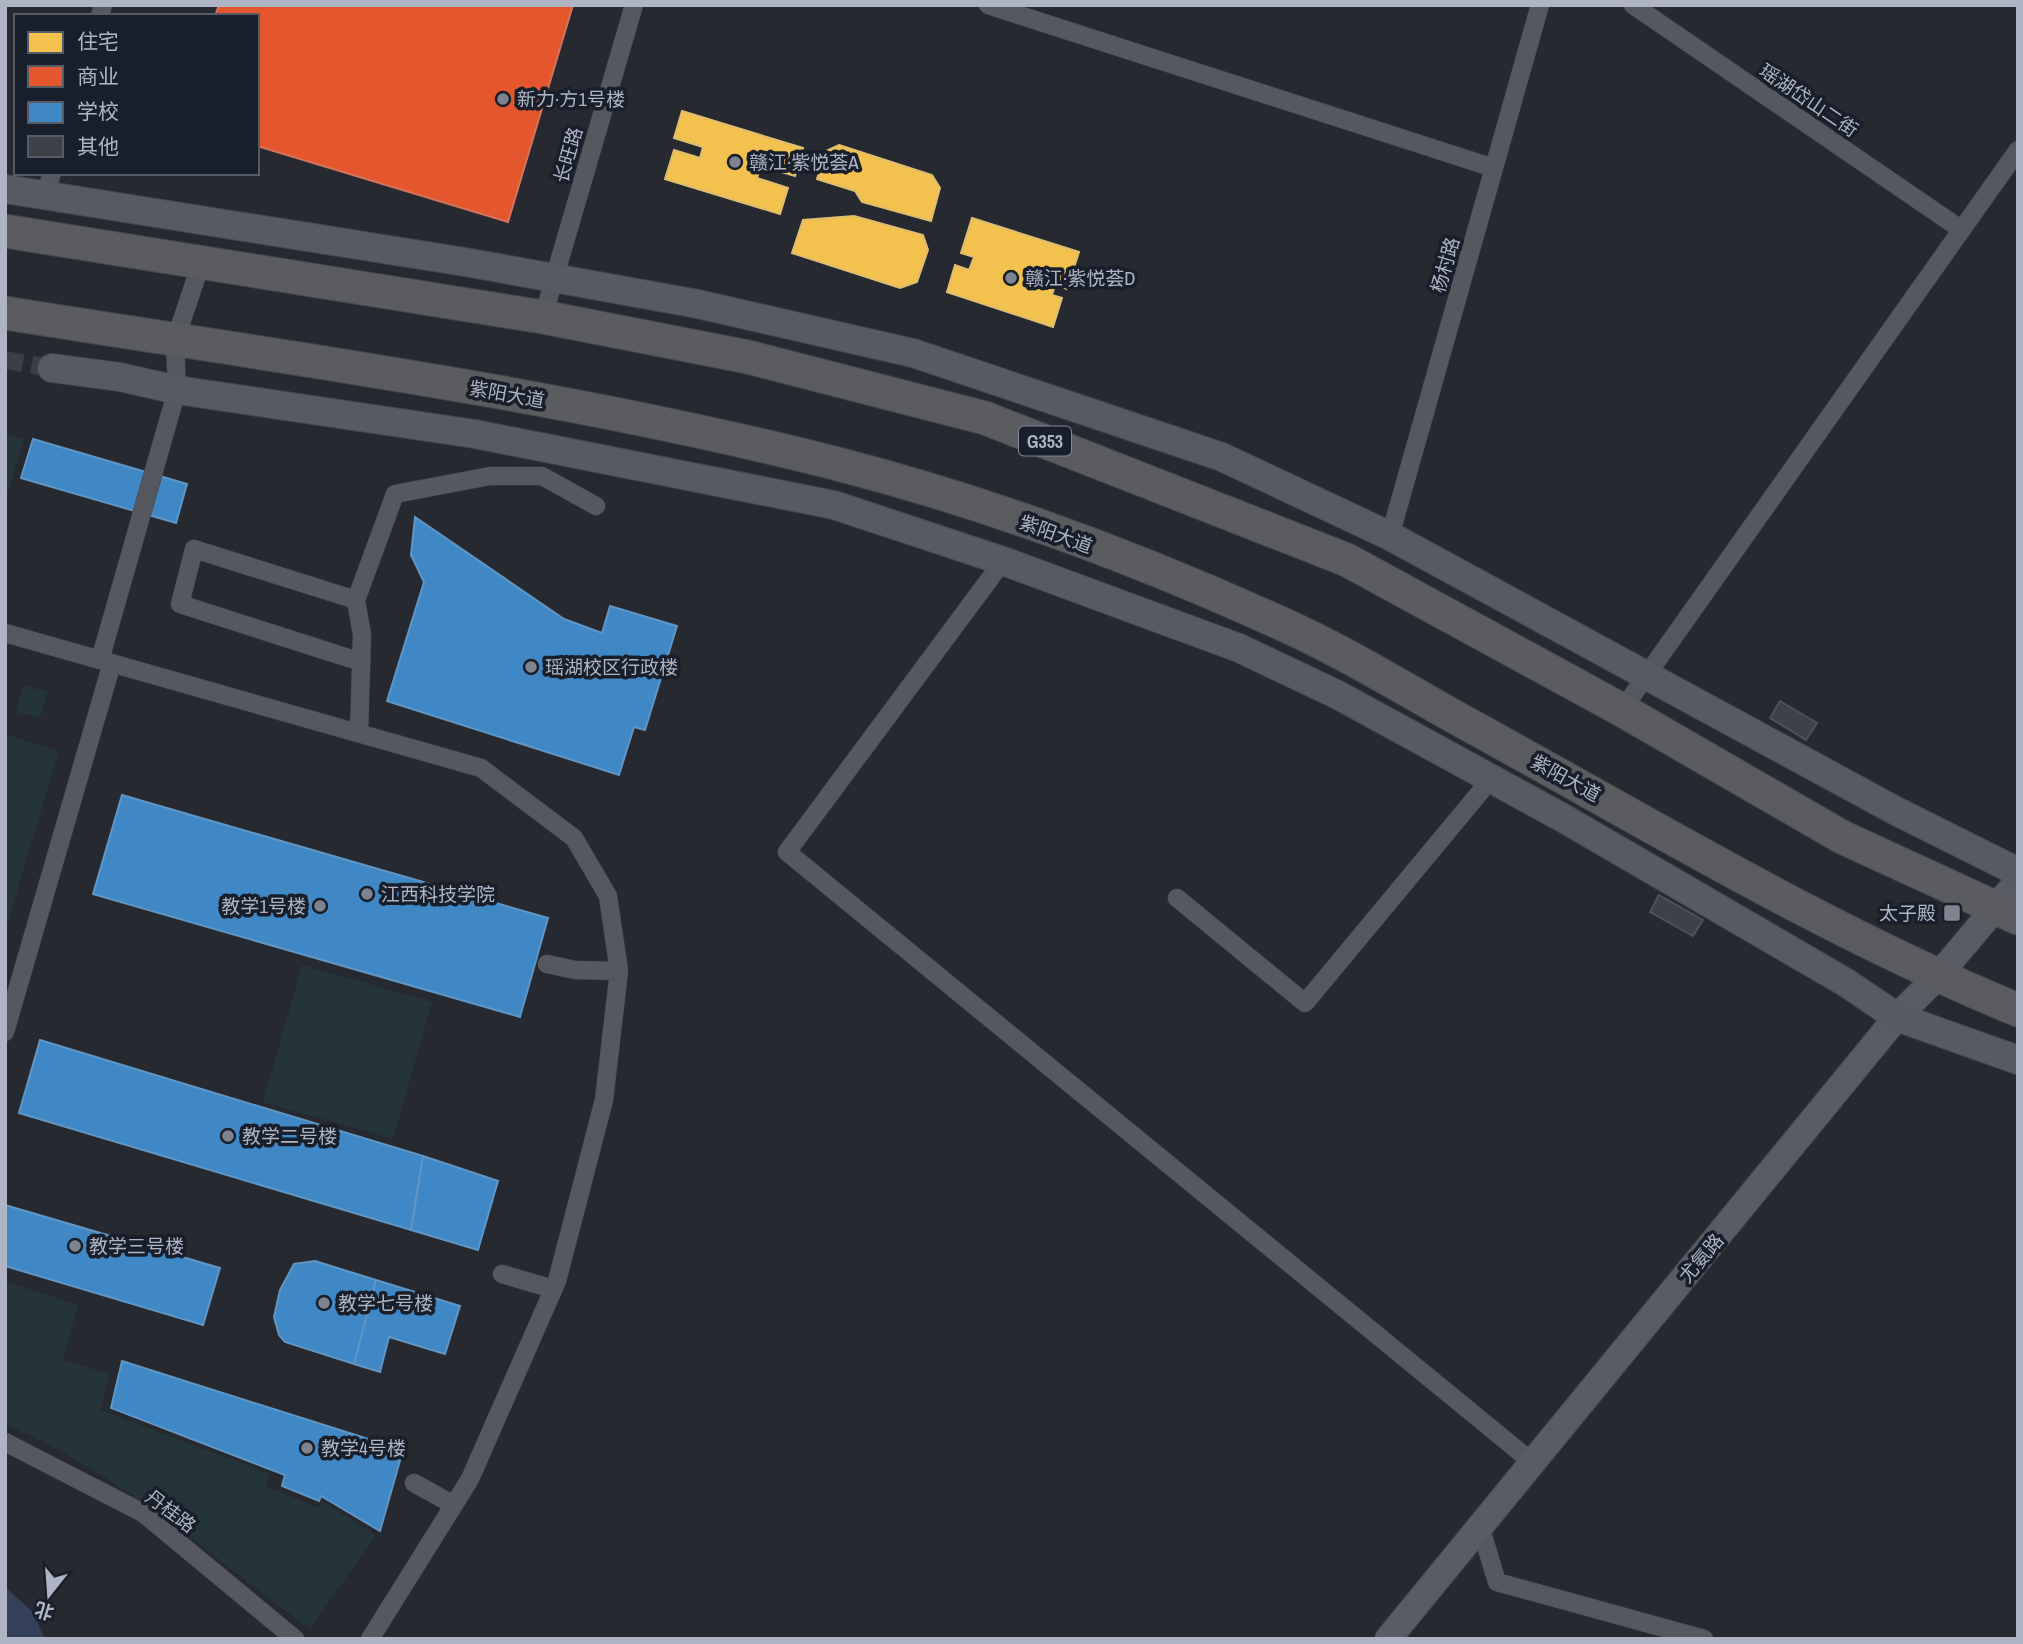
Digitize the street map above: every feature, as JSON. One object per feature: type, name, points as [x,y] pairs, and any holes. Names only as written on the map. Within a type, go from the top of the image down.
[{"type":"highway","name":"G353","points":[[5,231],[543,317],[748,357],[985,418],[1346,560],[1622,710],[1842,837],[2007,914]]},
{"type":"highway","name":"紫阳大道","points":[[5,313],[520,395],[706,433],[837,464],[997,512],[1156,571],[1295,630],[1761,885],[1937,977],[2018,1010]]},
{"type":"main road","points":[[5,189],[48,184],[698,304],[913,353],[1222,457],[1390,536],[1896,811],[2018,872]]},
{"type":"main road","points":[[52,368],[120,377],[177,390],[475,433],[821,502],[1003,561],[1239,648],[1338,695],[1491,779],[1845,982],[1896,1017],[2018,1060]]},
{"type":"main road","name":"尤氨路","points":[[1388,1639],[1845,1083],[1896,1017],[2007,914],[2018,881]]},
{"type":"street","name":"长旺路","points":[[543,317],[634,5]]},
{"type":"street","points":[[988,5],[1494,168]]},
{"type":"street","name":"杨村路","points":[[1390,536],[1540,5]]},
{"type":"street","name":"瑶湖岱山二街","points":[[1633,5],[1962,230]]},
{"type":"street","points":[[1622,710],[2018,150]]},
{"type":"street","points":[[5,1032],[177,390],[175,341],[198,272],[226,267]]},
{"type":"street","points":[[359,733],[362,635],[356,600],[394,494],[490,476],[542,476],[596,506]]},
{"type":"street","points":[[356,600],[194,550],[180,604],[361,662]]},
{"type":"street","points":[[1003,561],[787,852],[1532,1462]]},
{"type":"street","points":[[5,633],[481,768],[574,838],[608,896],[619,971],[604,1100],[553,1289],[470,1479],[370,1639]]},
{"type":"street","points":[[1177,898],[1306,1003],[1491,779]]},
{"type":"street","points":[[547,964],[575,970],[619,971]]},
{"type":"street","points":[[502,1274],[553,1289]]},
{"type":"street","name":"丹桂路","points":[[5,1442],[143,1513],[295,1639]]},
{"type":"street","points":[[414,1483],[454,1505]]},
{"type":"street","points":[[1480,1527],[1497,1582],[1704,1639]]},
{"type":"shaded area","points":[[5,433],[24,439],[5,503]]},
{"type":"shaded area","points":[[23,685],[48,692],[40,718],[16,712]]},
{"type":"shaded area","points":[[5,734],[59,751],[5,932]]},
{"type":"shaded area","points":[[302,965],[432,1002],[393,1139],[263,1102]]},
{"type":"shaded area","points":[[5,1281],[78,1305],[63,1360],[109,1374],[101,1410],[269,1474],[266,1486],[319,1508],[322,1501],[376,1535],[310,1629],[126,1491],[87,1466],[5,1424]]},
{"type":"water","points":[[5,1587],[32,1611],[45,1639],[5,1639]]},
{"type":"building: 住宅","points":[[240,5],[350,5],[333,66],[259,45],[259,14],[238,14]]},
{"type":"building: 住宅","name":"新力·方1号楼","points":[[497,5],[565,5],[502,211],[441,192]]},
{"type":"building: 住宅","name":"赣江·紫悦荟A","points":[[682,111],[803,148],[795,176],[761,166],[757,178],[788,188],[780,214],[665,179],[674,150],[700,158],[703,147],[674,138]]},
{"type":"building: 住宅","points":[[839,145],[932,175],[940,188],[931,221],[862,202],[855,191],[817,179],[826,151]]},
{"type":"building: 住宅","points":[[854,216],[923,235],[928,250],[917,282],[900,288],[792,253],[803,220]]},
{"type":"building: 住宅","name":"赣江·紫悦荟D","points":[[972,218],[1079,252],[1067,289],[1055,285],[1052,295],[1062,298],[1053,327],[947,292],[955,265],[969,270],[974,257],[961,253]]},
{"type":"building: 商业","points":[[219,5],[573,5],[508,222],[259,147],[259,14],[216,14]]},
{"type":"building: 学校","points":[[33,439],[187,484],[176,523],[21,478]]},
{"type":"building: 学校","name":"瑶湖校区行政楼","points":[[415,517],[564,619],[602,633],[610,606],[677,626],[645,730],[634,727],[619,775],[387,701],[424,582],[411,555]]},
{"type":"building: 学校","name":"教学1号楼","points":[[122,795],[548,918],[520,1017],[93,894]]},
{"type":"building: 学校","name":"教学二号楼","points":[[40,1040],[423,1156],[411,1230],[19,1113]]},
{"type":"building: 学校","points":[[423,1156],[498,1181],[478,1250],[411,1230]]},
{"type":"building: 学校","name":"教学三号楼","points":[[5,1205],[220,1268],[203,1325],[5,1266]]},
{"type":"building: 学校","name":"教学七号楼","points":[[315,1261],[376,1280],[354,1364],[285,1342],[279,1335],[274,1317],[280,1290],[294,1264]]},
{"type":"building: 学校","points":[[376,1280],[460,1306],[445,1354],[389,1337],[380,1372],[354,1364]]},
{"type":"building: 学校","name":"教学4号楼","points":[[122,1361],[403,1450],[380,1531],[321,1496],[319,1501],[282,1486],[285,1475],[111,1408]]},
{"type":"building: 其他","points":[[1780,701],[1817,723],[1806,740],[1770,718]]},
{"type":"building: 其他","points":[[1659,895],[1703,920],[1693,936],[1650,912]]},
{"type":"tunnel","points":[[5,360],[52,368]]},
{"type":"place","name":"新力·方1号楼","points":[[503,99]]},
{"type":"place","name":"赣江·紫悦荟A","points":[[735,162]]},
{"type":"place","name":"赣江·紫悦荟D","points":[[1011,278]]},
{"type":"place","name":"瑶湖校区行政楼","points":[[531,667]]},
{"type":"place","name":"江西科技学院","points":[[367,894]]},
{"type":"place","name":"教学1号楼","points":[[320,906]]},
{"type":"place","name":"太子殿","points":[[1952,913]]},
{"type":"place","name":"教学二号楼","points":[[228,1136]]},
{"type":"place","name":"教学三号楼","points":[[75,1246]]},
{"type":"place","name":"教学七号楼","points":[[324,1303]]},
{"type":"place","name":"教学4号楼","points":[[307,1448]]}]
